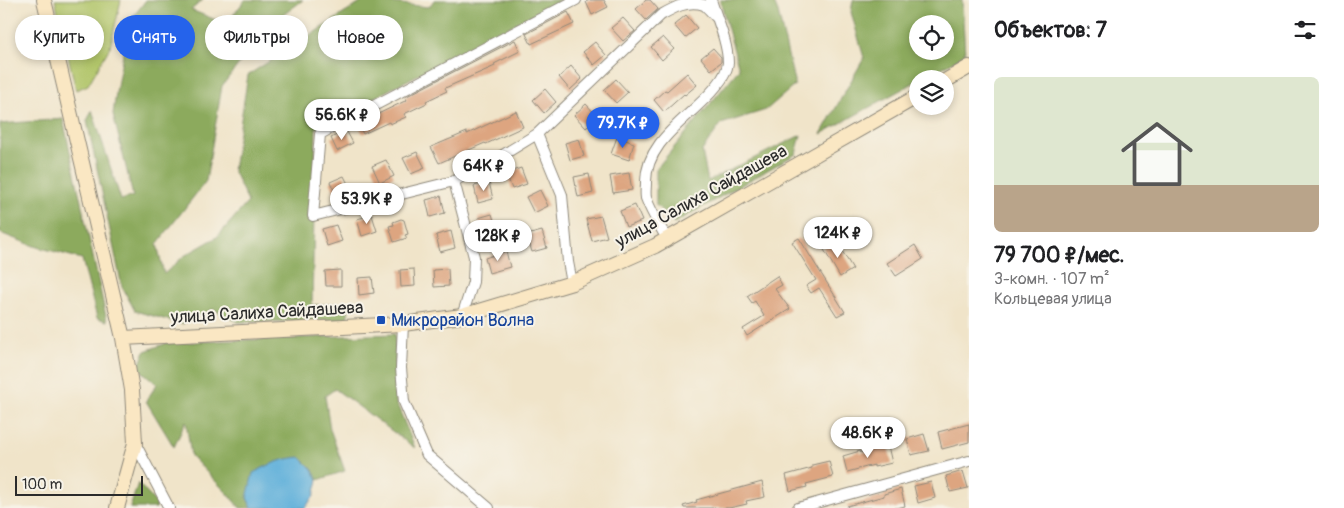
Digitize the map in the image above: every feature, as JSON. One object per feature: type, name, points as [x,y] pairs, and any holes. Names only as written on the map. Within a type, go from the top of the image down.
[{"type":"street","points":[[44,0],[123,338],[132,390],[135,443],[116,508]]},
{"type":"street","points":[[576,0],[320,134],[313,216],[454,181],[493,161],[537,134],[661,15],[680,4],[690,2],[704,6],[716,17]]},
{"type":"street","points":[[667,239],[646,197],[646,176],[649,159],[678,123],[712,91],[723,77],[728,64],[725,46],[711,0]]},
{"type":"street","points":[[954,75],[969,67]]},
{"type":"street","name":"улица Салиха Сайдашева","points":[[123,338],[403,324],[462,316],[572,283],[656,246],[909,101]]},
{"type":"street","points":[[537,134],[562,195],[568,262],[572,283]]},
{"type":"street","points":[[454,181],[474,257],[473,282],[462,316]]},
{"type":"street","points":[[403,324],[401,368],[404,402],[427,455],[489,508]]},
{"type":"street","points":[[135,443],[169,508]]},
{"type":"street","points":[[798,508],[969,461]]},
{"type":"green space","points":[[55,0],[121,0],[117,15],[114,15],[114,30],[110,47],[104,57],[104,15],[58,15]]},
{"type":"green space","points":[[146,0],[203,0],[191,10],[205,16],[205,60],[242,60],[222,86],[206,181],[157,244],[164,274],[184,256],[217,237],[248,202],[233,170],[248,75],[271,60],[308,60],[308,37],[318,30],[318,60],[403,60],[403,15],[342,15],[365,0],[429,7],[434,0],[561,0],[316,128],[312,305],[350,303],[347,320],[238,322],[213,309],[182,324],[135,311],[122,287],[87,121],[92,110],[121,200],[133,196],[113,114],[122,60],[195,60],[195,15],[134,15]]},
{"type":"green space","points":[[245,0],[303,0],[283,15],[233,15]]},
{"type":"green space","points":[[720,0],[773,0],[778,12],[795,85],[766,110],[721,124],[702,151],[708,181],[801,135],[796,154],[674,223],[656,205],[656,169],[739,69]]},
{"type":"green space","points":[[853,0],[962,0],[965,55],[938,70],[909,70],[909,85],[821,134],[864,58],[851,12]]},
{"type":"green space","points":[[69,60],[102,60],[88,85],[76,90]]},
{"type":"green space","points":[[63,119],[107,321],[97,318],[82,259],[34,246],[0,233],[0,124]]},
{"type":"green space","points":[[395,334],[396,402],[415,448],[335,389],[325,396],[330,429],[345,471],[318,480],[312,469],[247,498],[252,508],[240,508],[191,456],[186,421],[174,447],[146,401],[157,384],[138,368],[145,351],[167,343]]},
{"type":"green space","points":[[138,483],[157,504],[156,508],[130,508]]},
{"type":"water","points":[[300,457],[312,469],[318,480],[314,496],[305,508],[252,508],[247,498],[253,473],[275,462]]},
{"type":"building","points":[[589,0],[604,0],[608,7],[592,15],[586,2]]},
{"type":"building","points":[[646,0],[650,0],[658,9],[646,20],[636,9]]},
{"type":"building","points":[[568,12],[574,24],[531,44],[526,34]]},
{"type":"building","points":[[686,15],[697,28],[685,38],[674,25]]},
{"type":"building","points":[[623,18],[635,31],[623,41],[611,28]]},
{"type":"building","points":[[663,37],[674,49],[662,60],[651,47]]},
{"type":"building","points":[[515,40],[520,51],[494,64],[495,66],[445,88],[447,91],[404,114],[406,117],[390,124],[389,122],[363,134],[357,122],[407,100],[405,97]]},
{"type":"building","points":[[595,42],[606,55],[594,65],[583,52]]},
{"type":"building","points":[[713,48],[721,57],[721,62],[711,70],[701,58]]},
{"type":"building","points":[[571,66],[582,79],[570,90],[559,77]]},
{"type":"building","points":[[687,73],[697,85],[664,112],[654,100]]},
{"type":"building","points":[[616,79],[628,92],[616,103],[604,90]]},
{"type":"building","points":[[545,89],[556,102],[544,113],[533,100]]},
{"type":"building","points":[[586,104],[598,117],[586,128],[574,115]]},
{"type":"building","points":[[516,111],[523,127],[439,163],[431,147],[467,132],[467,134]]},
{"type":"building","points":[[647,113],[658,124],[646,135],[636,123]]},
{"type":"building","points":[[346,130],[353,143],[337,151],[331,138]]},
{"type":"building","points":[[617,137],[634,143],[629,160],[611,154]]},
{"type":"building","points":[[579,139],[584,156],[570,160],[565,143]]},
{"type":"building","points":[[417,152],[425,168],[411,174],[403,158]]},
{"type":"building","points":[[386,160],[394,176],[380,183],[372,166]]},
{"type":"building","points":[[521,168],[527,184],[512,189],[506,173]]},
{"type":"building","points":[[629,173],[632,190],[613,193],[610,176]]},
{"type":"building","points":[[589,174],[593,193],[578,197],[574,177]]},
{"type":"building","points":[[344,176],[352,192],[338,198],[330,182]]},
{"type":"building","points":[[489,182],[493,199],[478,203],[474,186]]},
{"type":"building","points":[[540,190],[548,206],[534,213],[526,197]]},
{"type":"building","points":[[441,196],[445,213],[430,217],[426,200]]},
{"type":"building","points":[[635,205],[642,221],[626,227],[620,211]]},
{"type":"building","points":[[492,214],[497,231],[482,235],[478,218]]},
{"type":"building","points":[[372,215],[377,231],[362,236],[357,219]]},
{"type":"building","points":[[601,216],[607,237],[592,241],[586,219]]},
{"type":"building","points":[[401,219],[404,220],[408,234],[405,235],[407,238],[394,242],[389,226],[394,225],[393,222]]},
{"type":"building","points":[[336,225],[342,241],[327,246],[322,229]]},
{"type":"building","points":[[451,231],[455,248],[440,252],[436,235]]},
{"type":"building","points":[[542,231],[547,248],[532,252],[527,235]]},
{"type":"building","points":[[799,238],[845,312],[837,316],[819,288],[811,293],[806,286],[816,280],[792,242]]},
{"type":"building","points":[[836,241],[853,269],[840,277],[823,248]]},
{"type":"building","points":[[915,245],[923,259],[896,276],[887,263]]},
{"type":"building","points":[[506,251],[510,267],[489,273],[485,258]]},
{"type":"building","points":[[414,269],[415,286],[401,287],[400,270]]},
{"type":"building","points":[[448,269],[449,286],[434,287],[433,270]]},
{"type":"building","points":[[341,270],[341,286],[326,286],[325,271]]},
{"type":"building","points":[[777,276],[782,285],[775,289],[790,309],[747,336],[743,329],[764,316],[755,301],[752,303],[747,296]]},
{"type":"building","points":[[372,277],[374,293],[359,295],[358,278]]},
{"type":"building","points":[[969,424],[969,442],[942,449],[938,432]]},
{"type":"building","points":[[924,434],[929,451],[911,455],[907,439]]},
{"type":"building","points":[[888,446],[892,463],[874,467],[874,465],[847,472],[843,456]]},
{"type":"building","points":[[829,461],[833,477],[806,484],[807,487],[790,491],[786,475]]},
{"type":"building","points":[[963,471],[968,488],[950,492],[946,476]]},
{"type":"building","points":[[762,482],[765,497],[746,501],[747,504],[729,508],[684,508],[683,506],[697,502],[696,500]]},
{"type":"building","points":[[931,482],[935,498],[918,503],[914,486]]},
{"type":"building","points":[[901,489],[905,506],[897,508],[848,508],[847,506],[884,496],[884,494]]},
{"type":"place","name":"Микрорайон Волна","points":[[381,320]]}]
